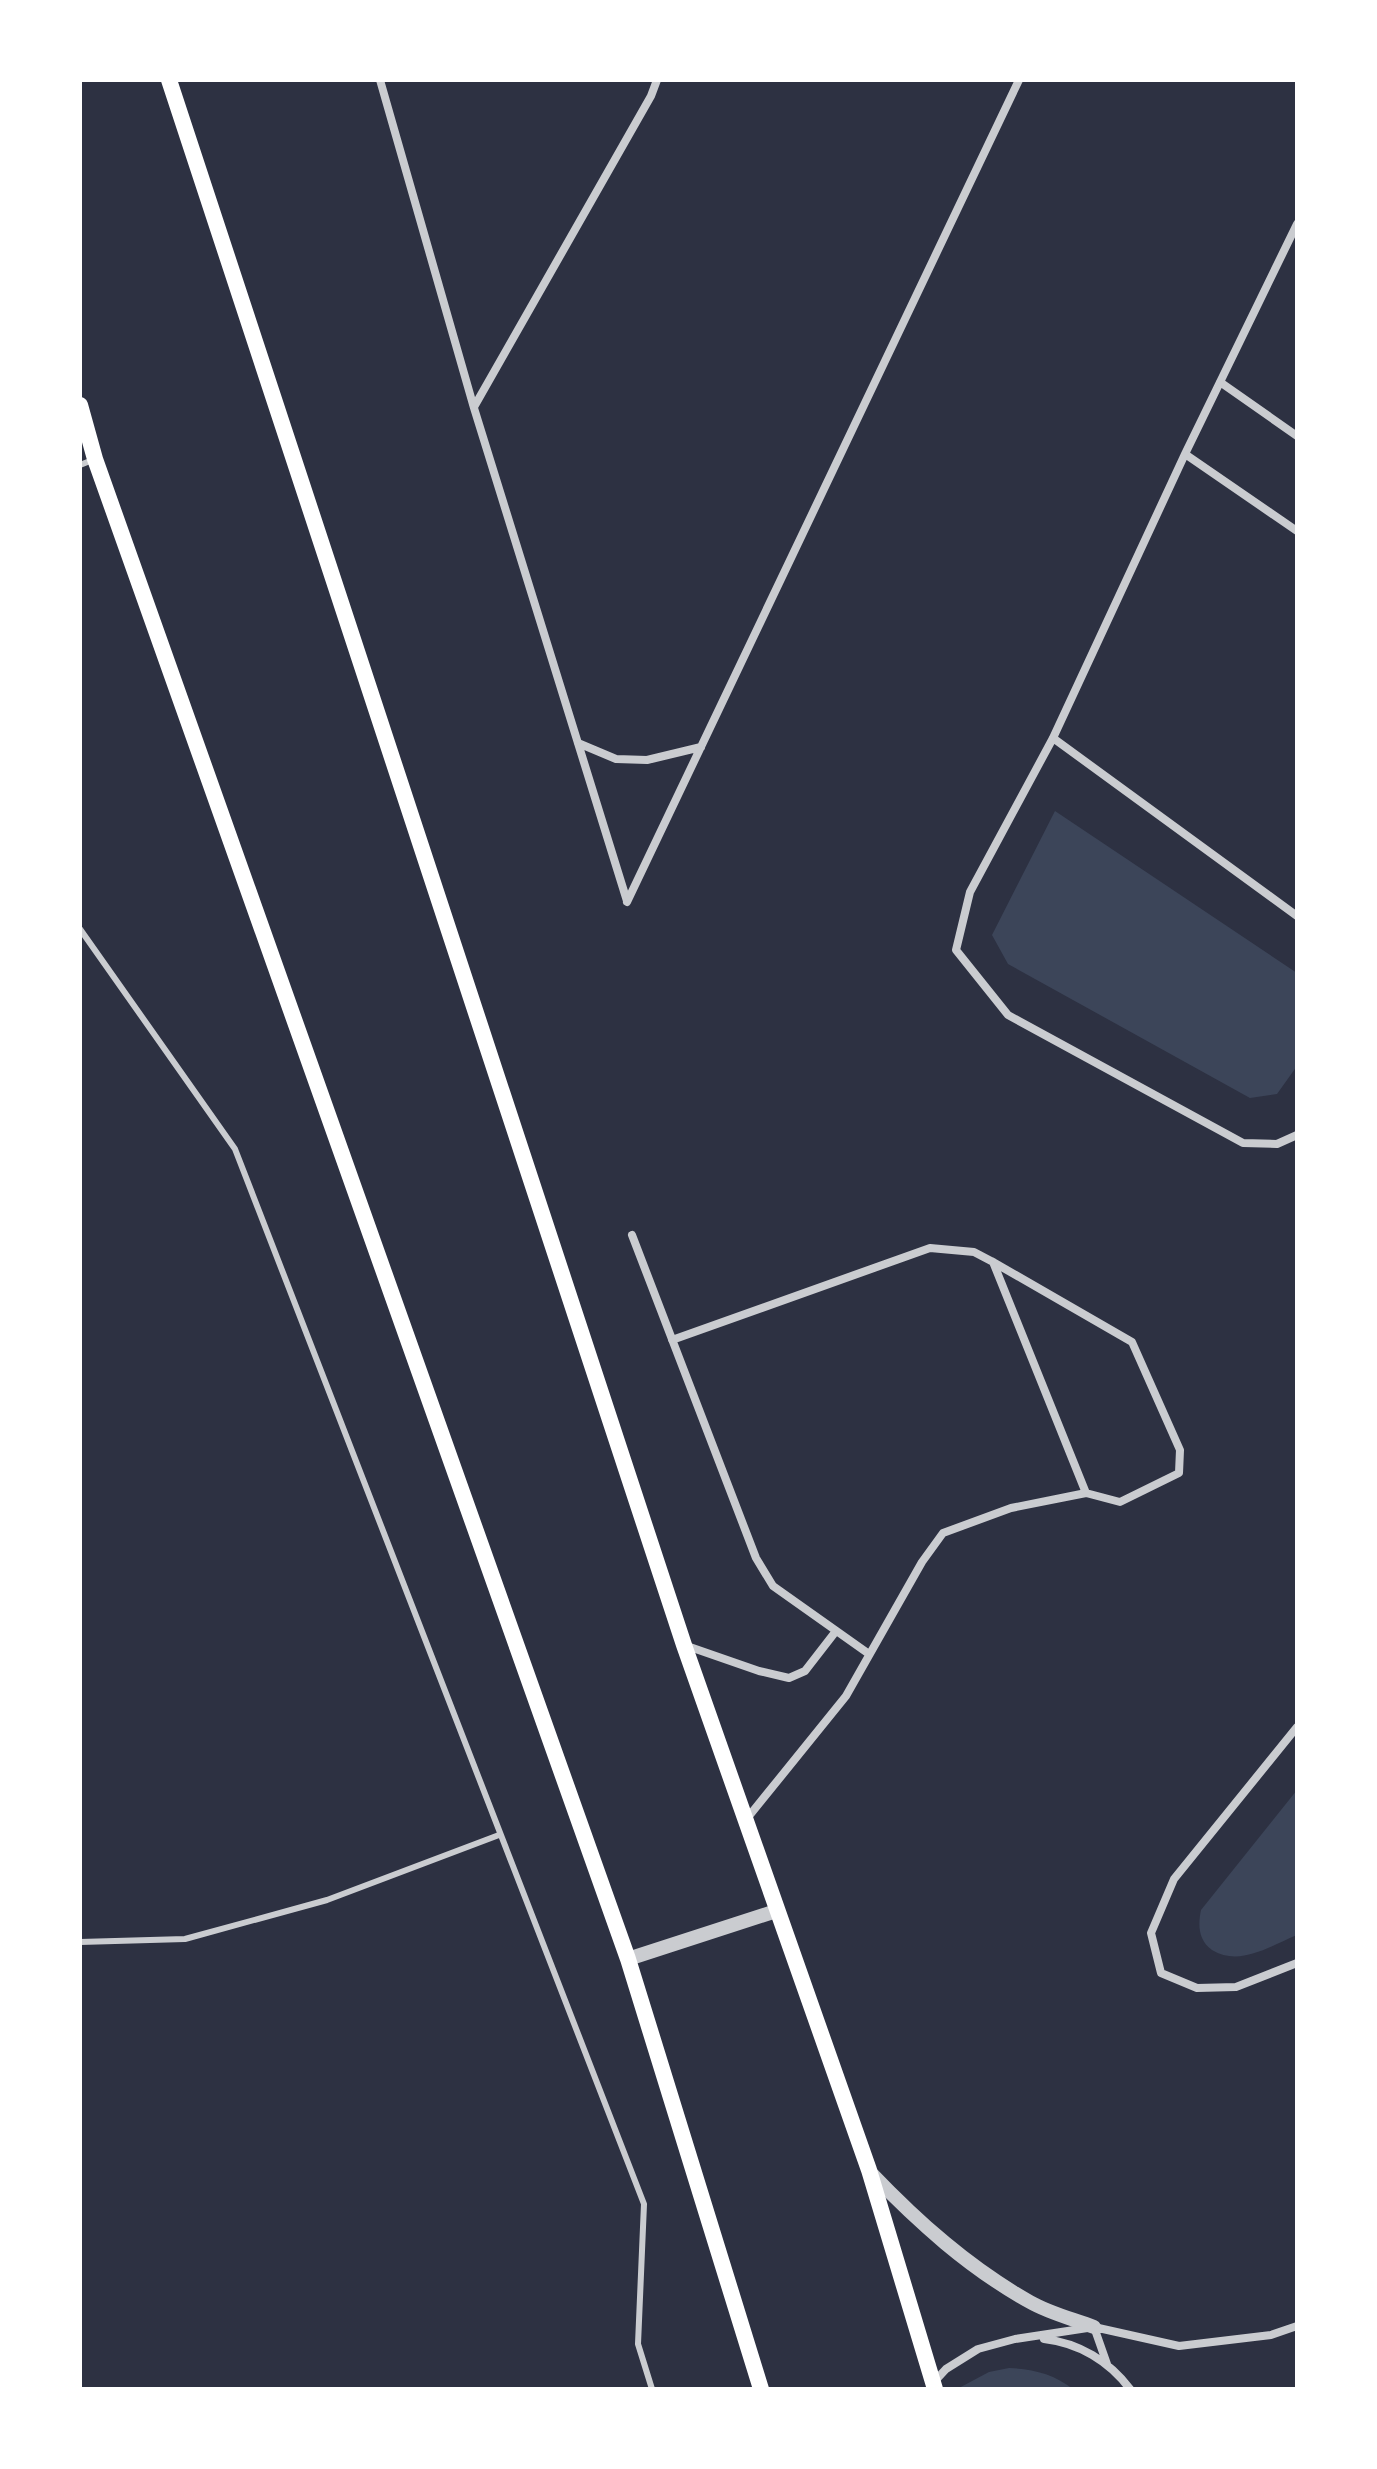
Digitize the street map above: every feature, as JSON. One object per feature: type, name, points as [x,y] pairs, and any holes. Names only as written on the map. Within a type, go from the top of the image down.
[{"type":"main road","points":[[169,80],[684,1645],[869,2170],[934,2386]]},
{"type":"main road","points":[[80,405],[87,462],[628,1959],[761,2389]]},
{"type":"street","points":[[380,80],[474,408],[627,902],[1015,83]]},
{"type":"street","points":[[474,408],[657,80]]},
{"type":"street","points":[[1297,224],[1185,454],[1053,738],[970,892],[956,950],[1008,1015],[1243,1143],[1277,1144],[1297,1135]]},
{"type":"street","points":[[1220,382],[1297,436]]},
{"type":"street","points":[[1185,454],[1297,531]]},
{"type":"street","points":[[1053,738],[1297,916]]},
{"type":"street","points":[[578,743],[616,759],[647,760],[701,747]]},
{"type":"street","points":[[632,1235],[756,1558],[773,1586],[869,1654]]},
{"type":"street","points":[[672,1340],[930,1248],[974,1252],[1132,1342],[1180,1450],[1179,1473],[1120,1502],[1086,1493],[1011,1508],[943,1533],[922,1562],[846,1696],[745,1822]]},
{"type":"street","points":[[993,1262],[1086,1493]]},
{"type":"street","points":[[684,1645],[789,1678],[805,1671],[836,1631]]},
{"type":"street","points":[[1297,1727],[1174,1879],[1151,1933],[1161,1973],[1197,1988],[1236,1987],[1297,1963]]},
{"type":"street","points":[[628,1959],[776,1911]]},
{"type":"street","points":[[869,2170],[918,2221],[973,2265],[1032,2304],[1094,2327],[1179,2346],[1271,2335],[1297,2326]]},
{"type":"street","points":[[934,2386],[946,2369],[978,2349],[1006,2340],[1094,2327]]},
{"type":"street","points":[[1094,2327],[1108,2365]]},
{"type":"street","points":[[1035,2338],[1058,2341],[1080,2349],[1108,2365],[1130,2389]]},
{"type":"lane","points":[[80,929],[235,1149],[644,2204],[638,2344],[652,2389]]},
{"type":"lane","points":[[80,1942],[185,1939],[327,1900],[499,1835]]},
{"type":"shaded area","points":[[1055,811],[1297,973],[1297,1066],[1277,1094],[1250,1098],[1008,964],[992,935]]},
{"type":"shaded area","points":[[1297,1790],[1297,1935],[1244,1956],[1223,1955],[1212,1950],[1200,1932],[1201,1910]]},
{"type":"shaded area","points":[[1009,2368],[1043,2373],[1073,2389],[957,2389],[989,2372]]}]
